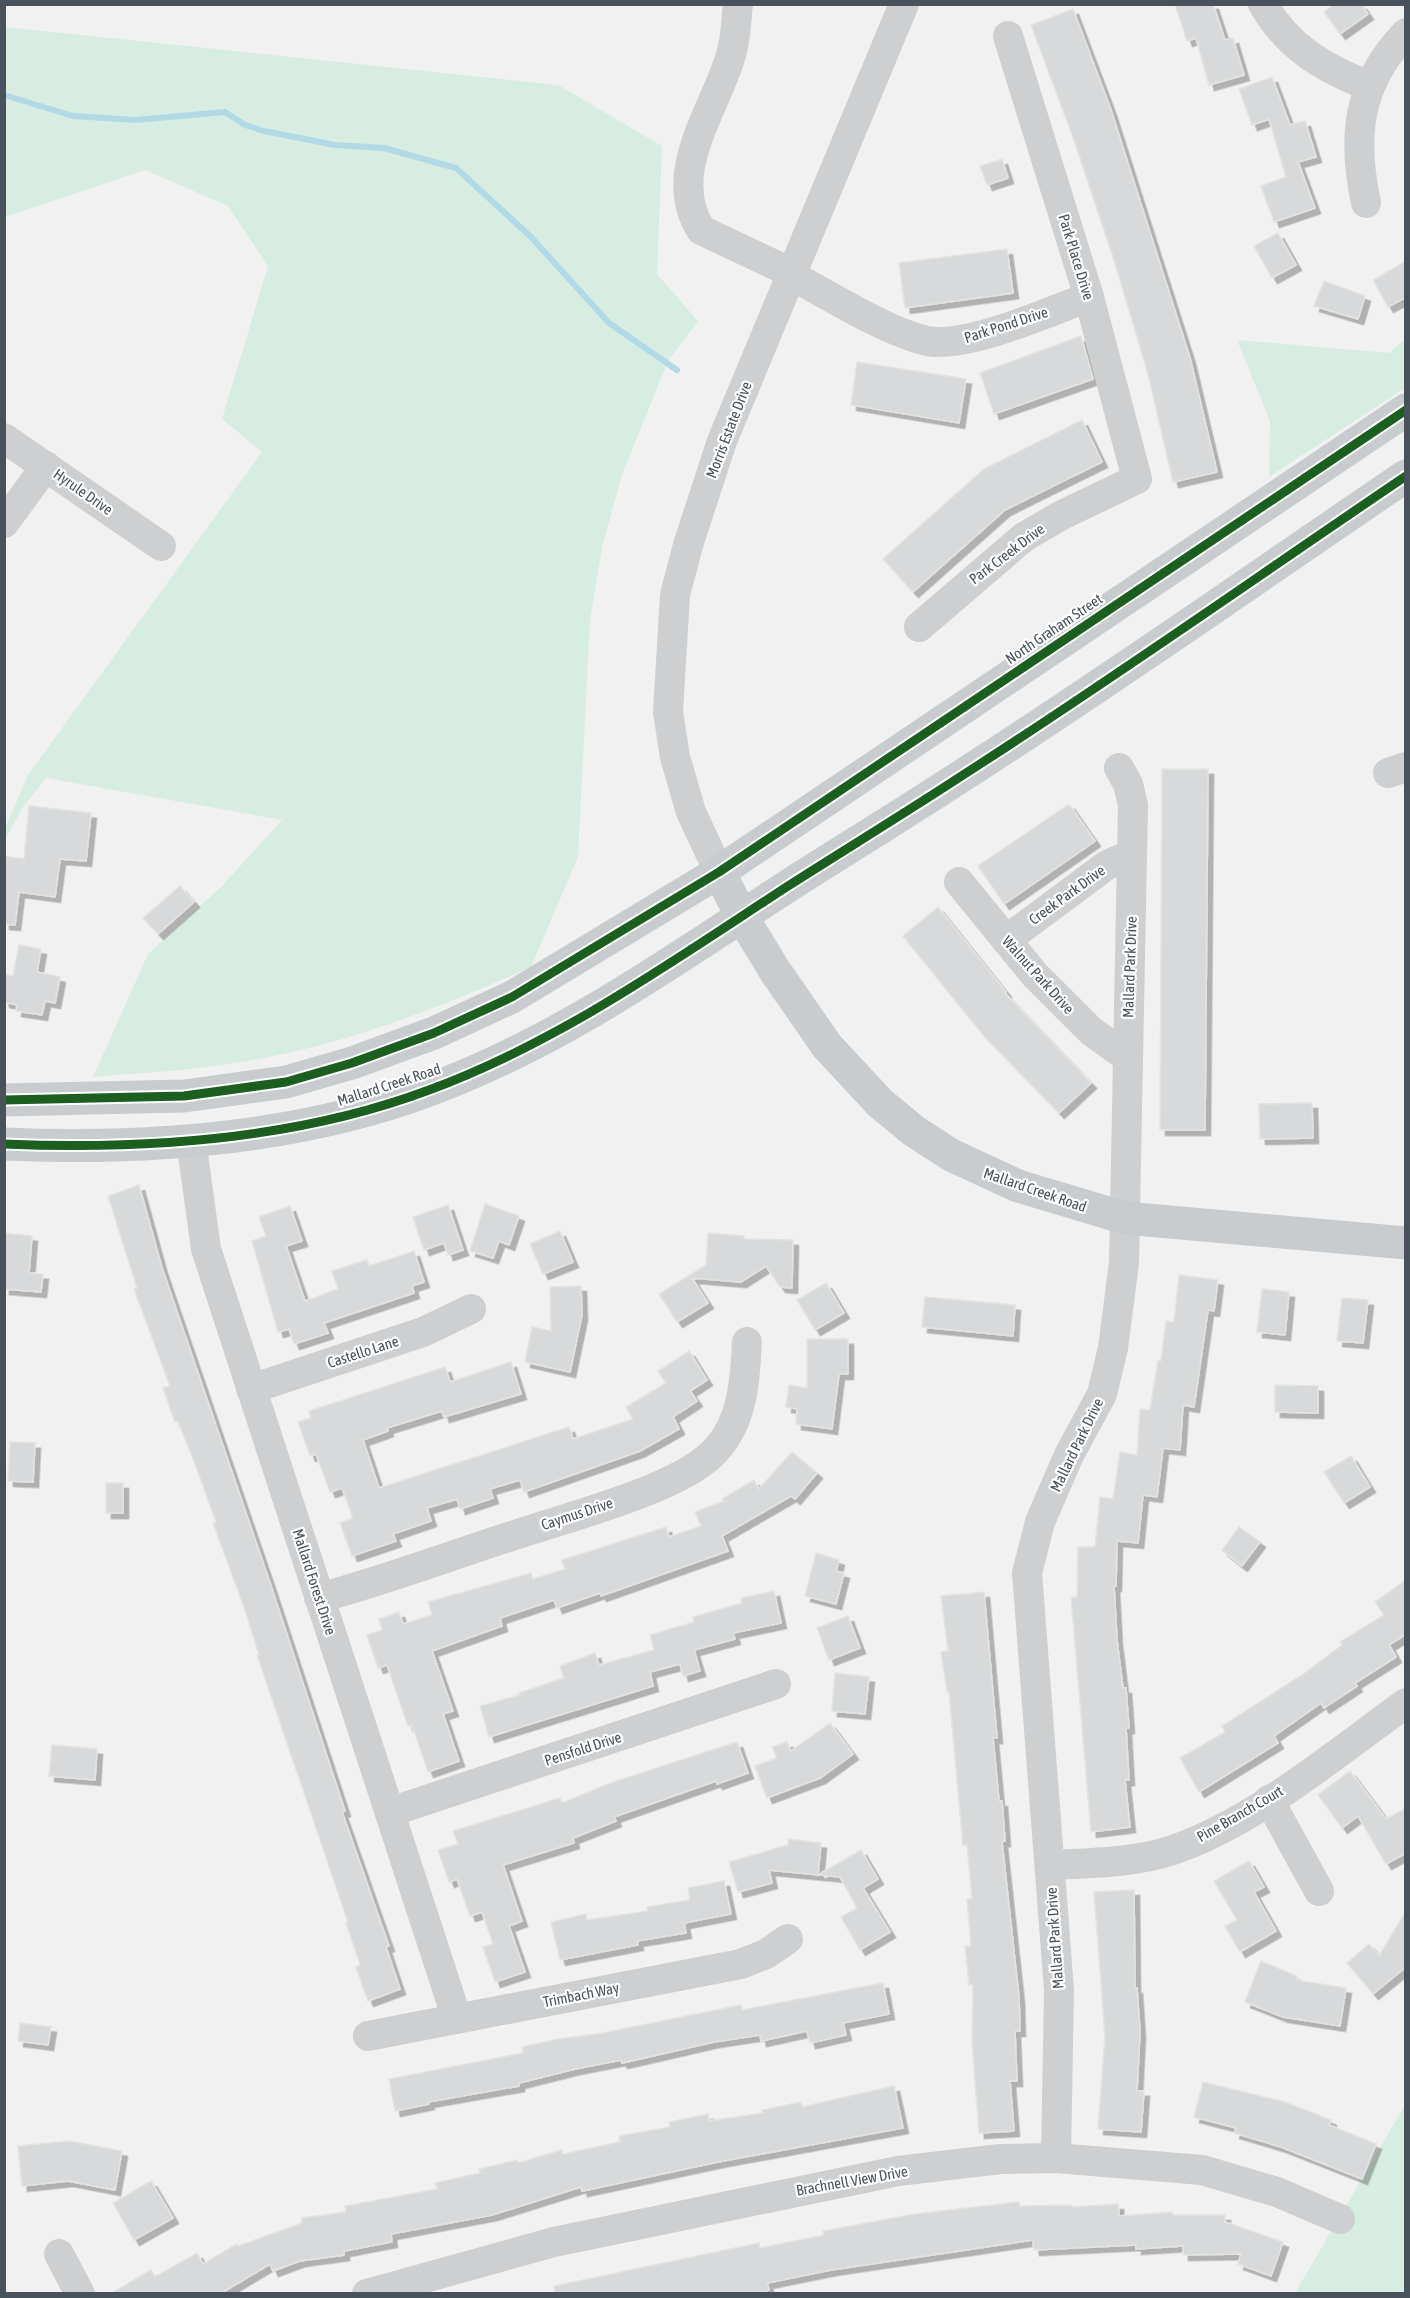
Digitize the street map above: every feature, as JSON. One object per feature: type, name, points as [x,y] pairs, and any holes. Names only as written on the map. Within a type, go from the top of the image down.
[{"type":"main road","name":"North Graham Street","points":[[720,872],[1406,410]]},
{"type":"main road","points":[[742,917],[966,774],[1406,476]]},
{"type":"main road","name":"Mallard Creek Road","points":[[720,872],[742,917],[794,1000],[827,1046],[880,1102],[914,1131],[980,1171],[1018,1186],[1125,1218],[1406,1243]]},
{"type":"main road","points":[[4,1100],[184,1096],[286,1082],[352,1063],[434,1033],[512,997],[720,872]]},
{"type":"main road","name":"Mallard Creek Road","points":[[4,1144],[117,1144],[191,1140],[321,1121],[368,1110],[429,1090],[496,1063],[567,1026],[742,917]]},
{"type":"street","name":"Park Pond Drive","points":[[738,4],[731,54],[694,148],[689,180],[689,203],[701,230],[792,274],[870,318],[928,341],[962,340],[1089,297]]},
{"type":"street","name":"Morris Estate Drive","points":[[720,872],[691,812],[675,757],[669,712],[675,595],[688,545],[722,441],[904,4]]},
{"type":"street","points":[[1263,4],[1275,25],[1310,57],[1334,72],[1369,86]]},
{"type":"street","points":[[1366,203],[1358,151],[1359,128],[1369,86],[1393,46],[1406,33]]},
{"type":"street","name":"Park Place Drive","points":[[1008,36],[1089,297],[1137,479]]},
{"type":"street","name":"Hyrule Drive","points":[[4,438],[161,546]]},
{"type":"street","points":[[4,523],[46,466]]},
{"type":"street","name":"Park Creek Drive","points":[[919,627],[1024,537],[1062,515],[1137,479]]},
{"type":"street","name":"Mallard Park Drive","points":[[1056,2158],[1059,1990],[1027,1573],[1040,1522],[1069,1455],[1102,1394],[1107,1378],[1124,1263],[1133,805],[1128,784],[1119,768]]},
{"type":"street","name":"Creek Park Drive","points":[[1006,940],[1107,865],[1132,854]]},
{"type":"street","name":"Walnut Park Drive","points":[[959,882],[1006,940],[1063,1004],[1091,1031],[1127,1057]]},
{"type":"street","name":"Mallard Forest Drive","points":[[191,1140],[206,1249],[457,2019]]},
{"type":"street","name":"Castello Lane","points":[[251,1389],[423,1332],[471,1309]]},
{"type":"street","name":"Caymus Drive","points":[[319,1598],[619,1501],[686,1473],[711,1455],[732,1428],[745,1389],[747,1342]]},
{"type":"street","name":"Pensfold Drive","points":[[390,1812],[776,1684]]},
{"type":"street","name":"Pine Branch Court","points":[[1050,1865],[1145,1857],[1172,1850],[1207,1836],[1269,1800],[1406,1703]]},
{"type":"street","points":[[1269,1800],[1319,1891]]},
{"type":"street","name":"Trimbach Way","points":[[368,2036],[741,1964],[766,1954],[788,1939]]},
{"type":"street","name":"Brachnell View Drive","points":[[367,2294],[554,2242],[898,2171],[1001,2158],[1056,2158],[1202,2170],[1277,2192],[1340,2219]]},
{"type":"street","points":[[59,2254],[80,2294]]},
{"type":"green space","points":[[5,27],[558,85],[662,146],[657,274],[698,321],[668,361],[622,475],[602,547],[590,621],[578,857],[531,967],[421,1013],[307,1049],[212,1066],[93,1077],[148,954],[222,886],[282,820],[46,778],[21,810],[5,840],[5,828],[28,775],[262,452],[222,419],[268,266],[228,206],[145,170],[5,217]]},
{"type":"green space","points":[[1405,339],[1405,388],[1269,477],[1270,421],[1237,340],[1389,353]]},
{"type":"green space","points":[[1405,2105],[1405,2293],[1295,2293]]},
{"type":"building","points":[[1175,4],[1213,4],[1225,40],[1233,38],[1244,75],[1209,85],[1196,38],[1187,41]]},
{"type":"building","points":[[1335,4],[1361,4],[1368,14],[1340,34],[1324,12]]},
{"type":"building","points":[[1073,9],[1111,110],[1190,358],[1217,472],[1173,482],[1148,374],[1113,257],[1074,140],[1031,25]]},
{"type":"building","points":[[1272,77],[1290,125],[1305,121],[1316,157],[1298,162],[1315,208],[1274,222],[1261,186],[1286,177],[1269,119],[1252,125],[1239,89]]},
{"type":"building","points":[[1002,159],[1008,178],[987,185],[980,166]]},
{"type":"building","points":[[1278,233],[1296,265],[1272,278],[1254,246]]},
{"type":"building","points":[[1007,249],[1013,293],[905,308],[899,263]]},
{"type":"building","points":[[1406,261],[1406,297],[1388,307],[1373,280]]},
{"type":"building","points":[[1324,281],[1365,296],[1358,319],[1314,306]]},
{"type":"building","points":[[1081,336],[1093,379],[994,414],[980,373]]},
{"type":"building","points":[[857,362],[966,379],[959,423],[851,405]]},
{"type":"building","points":[[1082,420],[1102,462],[1005,510],[913,592],[883,559],[984,469]]},
{"type":"building","points":[[1162,769],[1208,769],[1205,1130],[1160,1130]]},
{"type":"building","points":[[1069,804],[1095,841],[1004,904],[978,866]]},
{"type":"building","points":[[29,806],[91,813],[86,861],[60,859],[55,897],[19,892],[15,925],[4,924],[4,856],[24,859]]},
{"type":"building","points":[[180,886],[194,902],[158,934],[143,918]]},
{"type":"building","points":[[938,907],[1005,993],[1091,1083],[1059,1113],[983,1035],[903,936]]},
{"type":"building","points":[[19,945],[41,949],[37,972],[60,977],[55,1003],[45,1001],[42,1015],[16,1011],[17,1005],[4,1002],[4,974],[13,976]]},
{"type":"building","points":[[1312,1103],[1313,1138],[1260,1139],[1259,1104]]},
{"type":"building","points":[[139,1185],[162,1268],[271,1586],[345,1811],[342,1812],[389,1946],[386,1947],[400,1989],[368,2001],[356,1967],[360,1965],[346,1923],[348,1922],[257,1655],[259,1655],[245,1610],[213,1523],[216,1522],[178,1421],[175,1422],[163,1388],[170,1386],[134,1289],[137,1288],[108,1196]]},
{"type":"building","points":[[485,1204],[519,1216],[509,1245],[499,1241],[493,1258],[470,1251]]},
{"type":"building","points":[[448,1205],[463,1250],[448,1255],[444,1243],[424,1250],[413,1217]]},
{"type":"building","points":[[290,1206],[302,1241],[286,1246],[305,1301],[338,1289],[332,1271],[367,1260],[369,1266],[414,1251],[424,1282],[412,1286],[414,1293],[324,1323],[328,1333],[294,1344],[289,1329],[278,1332],[252,1241],[266,1236],[259,1217]]},
{"type":"building","points":[[560,1231],[573,1262],[543,1274],[530,1244]]},
{"type":"building","points":[[4,1233],[32,1236],[29,1273],[43,1274],[41,1292],[4,1289]]},
{"type":"building","points":[[708,1233],[744,1236],[744,1239],[793,1240],[792,1288],[780,1287],[766,1266],[741,1282],[692,1278],[708,1303],[677,1322],[659,1294],[706,1265]]},
{"type":"building","points":[[1179,1275],[1218,1280],[1214,1311],[1208,1310],[1194,1407],[1183,1405],[1180,1450],[1163,1448],[1157,1497],[1143,1495],[1138,1543],[1117,1541],[1116,1586],[1114,1586],[1117,1640],[1123,1688],[1126,1688],[1129,1728],[1126,1728],[1129,1780],[1125,1780],[1130,1827],[1091,1832],[1071,1597],[1077,1597],[1078,1547],[1095,1547],[1100,1497],[1113,1499],[1120,1452],[1137,1455],[1140,1409],[1150,1410],[1158,1361],[1161,1361],[1166,1321],[1174,1322]]},
{"type":"building","points":[[826,1283],[844,1313],[815,1330],[797,1300]]},
{"type":"building","points":[[581,1286],[582,1315],[570,1372],[525,1362],[532,1327],[551,1331],[550,1287]]},
{"type":"building","points":[[1262,1289],[1289,1292],[1285,1335],[1257,1332]]},
{"type":"building","points":[[925,1297],[1015,1305],[1013,1336],[922,1327]]},
{"type":"building","points":[[1342,1298],[1368,1300],[1363,1343],[1337,1341]]},
{"type":"building","points":[[807,1339],[848,1339],[848,1374],[839,1374],[832,1429],[796,1424],[797,1409],[786,1407],[789,1385],[807,1388]]},
{"type":"building","points":[[689,1351],[707,1380],[690,1391],[697,1401],[673,1417],[679,1429],[640,1451],[524,1492],[520,1480],[490,1489],[493,1498],[460,1509],[457,1499],[427,1508],[431,1521],[393,1534],[396,1541],[352,1556],[340,1523],[353,1518],[342,1488],[330,1492],[316,1454],[310,1456],[298,1422],[311,1418],[309,1411],[445,1367],[450,1382],[511,1362],[521,1394],[444,1417],[442,1411],[387,1428],[388,1431],[363,1440],[379,1488],[569,1427],[573,1439],[633,1419],[626,1407],[666,1383],[658,1371]]},
{"type":"building","points":[[1275,1385],[1318,1386],[1318,1413],[1275,1412]]},
{"type":"building","points":[[10,1442],[35,1443],[33,1482],[8,1481]]},
{"type":"building","points":[[792,1452],[817,1473],[795,1499],[791,1496],[722,1536],[728,1551],[601,1596],[600,1593],[557,1608],[554,1600],[500,1618],[502,1626],[432,1651],[453,1711],[443,1714],[459,1761],[428,1772],[412,1725],[408,1726],[387,1665],[378,1668],[367,1635],[382,1630],[379,1619],[399,1612],[403,1624],[432,1615],[428,1602],[531,1573],[533,1579],[565,1569],[562,1560],[666,1527],[669,1537],[701,1526],[695,1512],[724,1501],[722,1499],[754,1480],[759,1489]]},
{"type":"building","points":[[1351,1456],[1370,1487],[1344,1503],[1324,1472]]},
{"type":"building","points":[[106,1483],[123,1483],[123,1513],[106,1513]]},
{"type":"building","points":[[1239,1527],[1260,1542],[1242,1566],[1222,1550]]},
{"type":"building","points":[[816,1553],[839,1560],[836,1571],[844,1573],[836,1604],[805,1596]]},
{"type":"building","points":[[1406,1580],[1406,1634],[1389,1645],[1396,1657],[1355,1683],[1357,1686],[1324,1708],[1321,1703],[1274,1736],[1278,1743],[1199,1792],[1180,1758],[1225,1732],[1222,1726],[1302,1675],[1342,1645],[1340,1642],[1384,1615],[1375,1602]]},
{"type":"building","points":[[774,1591],[781,1623],[733,1633],[735,1639],[694,1650],[700,1671],[683,1676],[680,1664],[650,1672],[653,1686],[489,1737],[480,1706],[520,1695],[519,1693],[564,1678],[560,1666],[595,1653],[599,1665],[654,1650],[650,1635],[694,1622],[693,1617],[742,1603],[741,1598]]},
{"type":"building","points":[[984,1592],[997,1738],[993,1738],[999,1801],[1002,1801],[1005,1841],[1002,1842],[1019,1997],[1020,2031],[1015,2031],[1017,2081],[1010,2081],[1014,2131],[979,2133],[972,2042],[973,1985],[969,1985],[965,1946],[971,1946],[967,1899],[972,1899],[967,1845],[963,1845],[949,1692],[947,1692],[941,1652],[948,1651],[941,1596]]},
{"type":"building","points":[[848,1616],[860,1648],[829,1660],[817,1628]]},
{"type":"building","points":[[835,1673],[869,1677],[865,1714],[832,1711]]},
{"type":"building","points":[[830,1723],[853,1754],[820,1778],[767,1798],[755,1766],[777,1758],[772,1747],[787,1742],[791,1751]]},
{"type":"building","points":[[737,1742],[748,1773],[717,1784],[716,1781],[614,1817],[616,1821],[573,1838],[574,1843],[503,1865],[522,1921],[509,1926],[525,1972],[495,1982],[483,1947],[493,1944],[482,1912],[470,1916],[457,1879],[449,1882],[438,1850],[458,1844],[453,1831],[560,1798],[562,1803],[613,1782]]},
{"type":"building","points":[[52,1745],[97,1749],[95,1780],[49,1776]]},
{"type":"building","points":[[1350,1771],[1386,1819],[1406,1808],[1406,1853],[1386,1864],[1358,1816],[1342,1828],[1318,1795]]},
{"type":"building","points":[[788,1839],[821,1843],[818,1875],[769,1870],[772,1883],[738,1892],[729,1862],[788,1845]]},
{"type":"building","points":[[861,1850],[878,1879],[863,1888],[890,1932],[860,1950],[841,1917],[857,1908],[840,1877],[818,1875]]},
{"type":"building","points":[[1249,1861],[1264,1887],[1254,1892],[1276,1931],[1240,1952],[1225,1926],[1237,1920],[1214,1881]]},
{"type":"building","points":[[724,1881],[731,1914],[684,1923],[686,1933],[637,1941],[638,1945],[560,1960],[551,1922],[586,1914],[587,1920],[648,1911],[647,1907],[690,1900],[688,1888]]},
{"type":"building","points":[[1134,1890],[1135,1988],[1137,1988],[1140,2032],[1137,2091],[1144,2091],[1141,2132],[1098,2129],[1105,2037],[1094,1892]]},
{"type":"building","points":[[1406,1911],[1406,1967],[1373,1994],[1347,1963],[1369,1944],[1379,1956]]},
{"type":"building","points":[[1261,1961],[1297,1976],[1296,1980],[1346,1988],[1340,2026],[1283,2017],[1245,2002]]},
{"type":"building","points":[[883,1983],[889,2014],[843,2023],[846,2035],[810,2043],[807,2031],[761,2041],[760,2035],[714,2042],[622,2063],[621,2060],[575,2069],[519,2083],[519,2086],[428,2102],[429,2104],[395,2111],[389,2079],[523,2053],[522,2047],[558,2039],[603,2033],[741,2005],[742,2010]]},
{"type":"building","points":[[20,2023],[51,2027],[48,2045],[18,2041]]},
{"type":"building","points":[[1203,2082],[1285,2102],[1331,2120],[1329,2125],[1376,2144],[1362,2179],[1281,2147],[1234,2133],[1236,2128],[1194,2117]]},
{"type":"building","points":[[894,2086],[903,2128],[718,2162],[582,2191],[581,2187],[492,2215],[391,2234],[392,2242],[344,2251],[344,2255],[300,2261],[273,2271],[270,2264],[220,2294],[110,2294],[151,2270],[155,2277],[197,2253],[203,2264],[237,2244],[238,2246],[302,2223],[301,2218],[346,2212],[345,2206],[437,2189],[435,2183],[480,2173],[479,2169],[517,2160],[517,2163],[562,2150],[563,2154],[620,2142],[619,2136],[670,2127],[669,2122],[708,2114],[709,2121],[763,2113],[762,2110],[801,2102],[802,2107]]},
{"type":"building","points":[[70,2141],[122,2151],[115,2190],[68,2181],[22,2186],[18,2146]]},
{"type":"building","points":[[151,2181],[173,2218],[134,2240],[113,2203]]},
{"type":"building","points":[[1019,2202],[1020,2206],[1072,2205],[1072,2207],[1118,2204],[1119,2216],[1172,2212],[1173,2215],[1225,2215],[1225,2222],[1283,2242],[1271,2276],[1238,2264],[1241,2254],[1183,2255],[1183,2246],[1136,2249],[1136,2245],[1034,2250],[1033,2240],[831,2270],[767,2283],[769,2290],[754,2294],[555,2294],[554,2286],[759,2243],[760,2248],[824,2235],[823,2231],[915,2214]]},
{"type":"waterway","points":[[4,95],[73,116],[136,120],[225,112],[245,125],[264,131],[335,145],[384,148],[456,168],[531,237],[609,323],[677,370]]},
{"type":"cycle path","points":[[4,1100],[184,1096],[286,1082],[352,1063],[434,1033],[512,997],[719,872],[1406,410]]},
{"type":"cycle path","points":[[4,1144],[166,1143],[274,1131],[378,1107],[477,1071],[569,1024],[658,971],[1019,739],[1406,476]]}]
